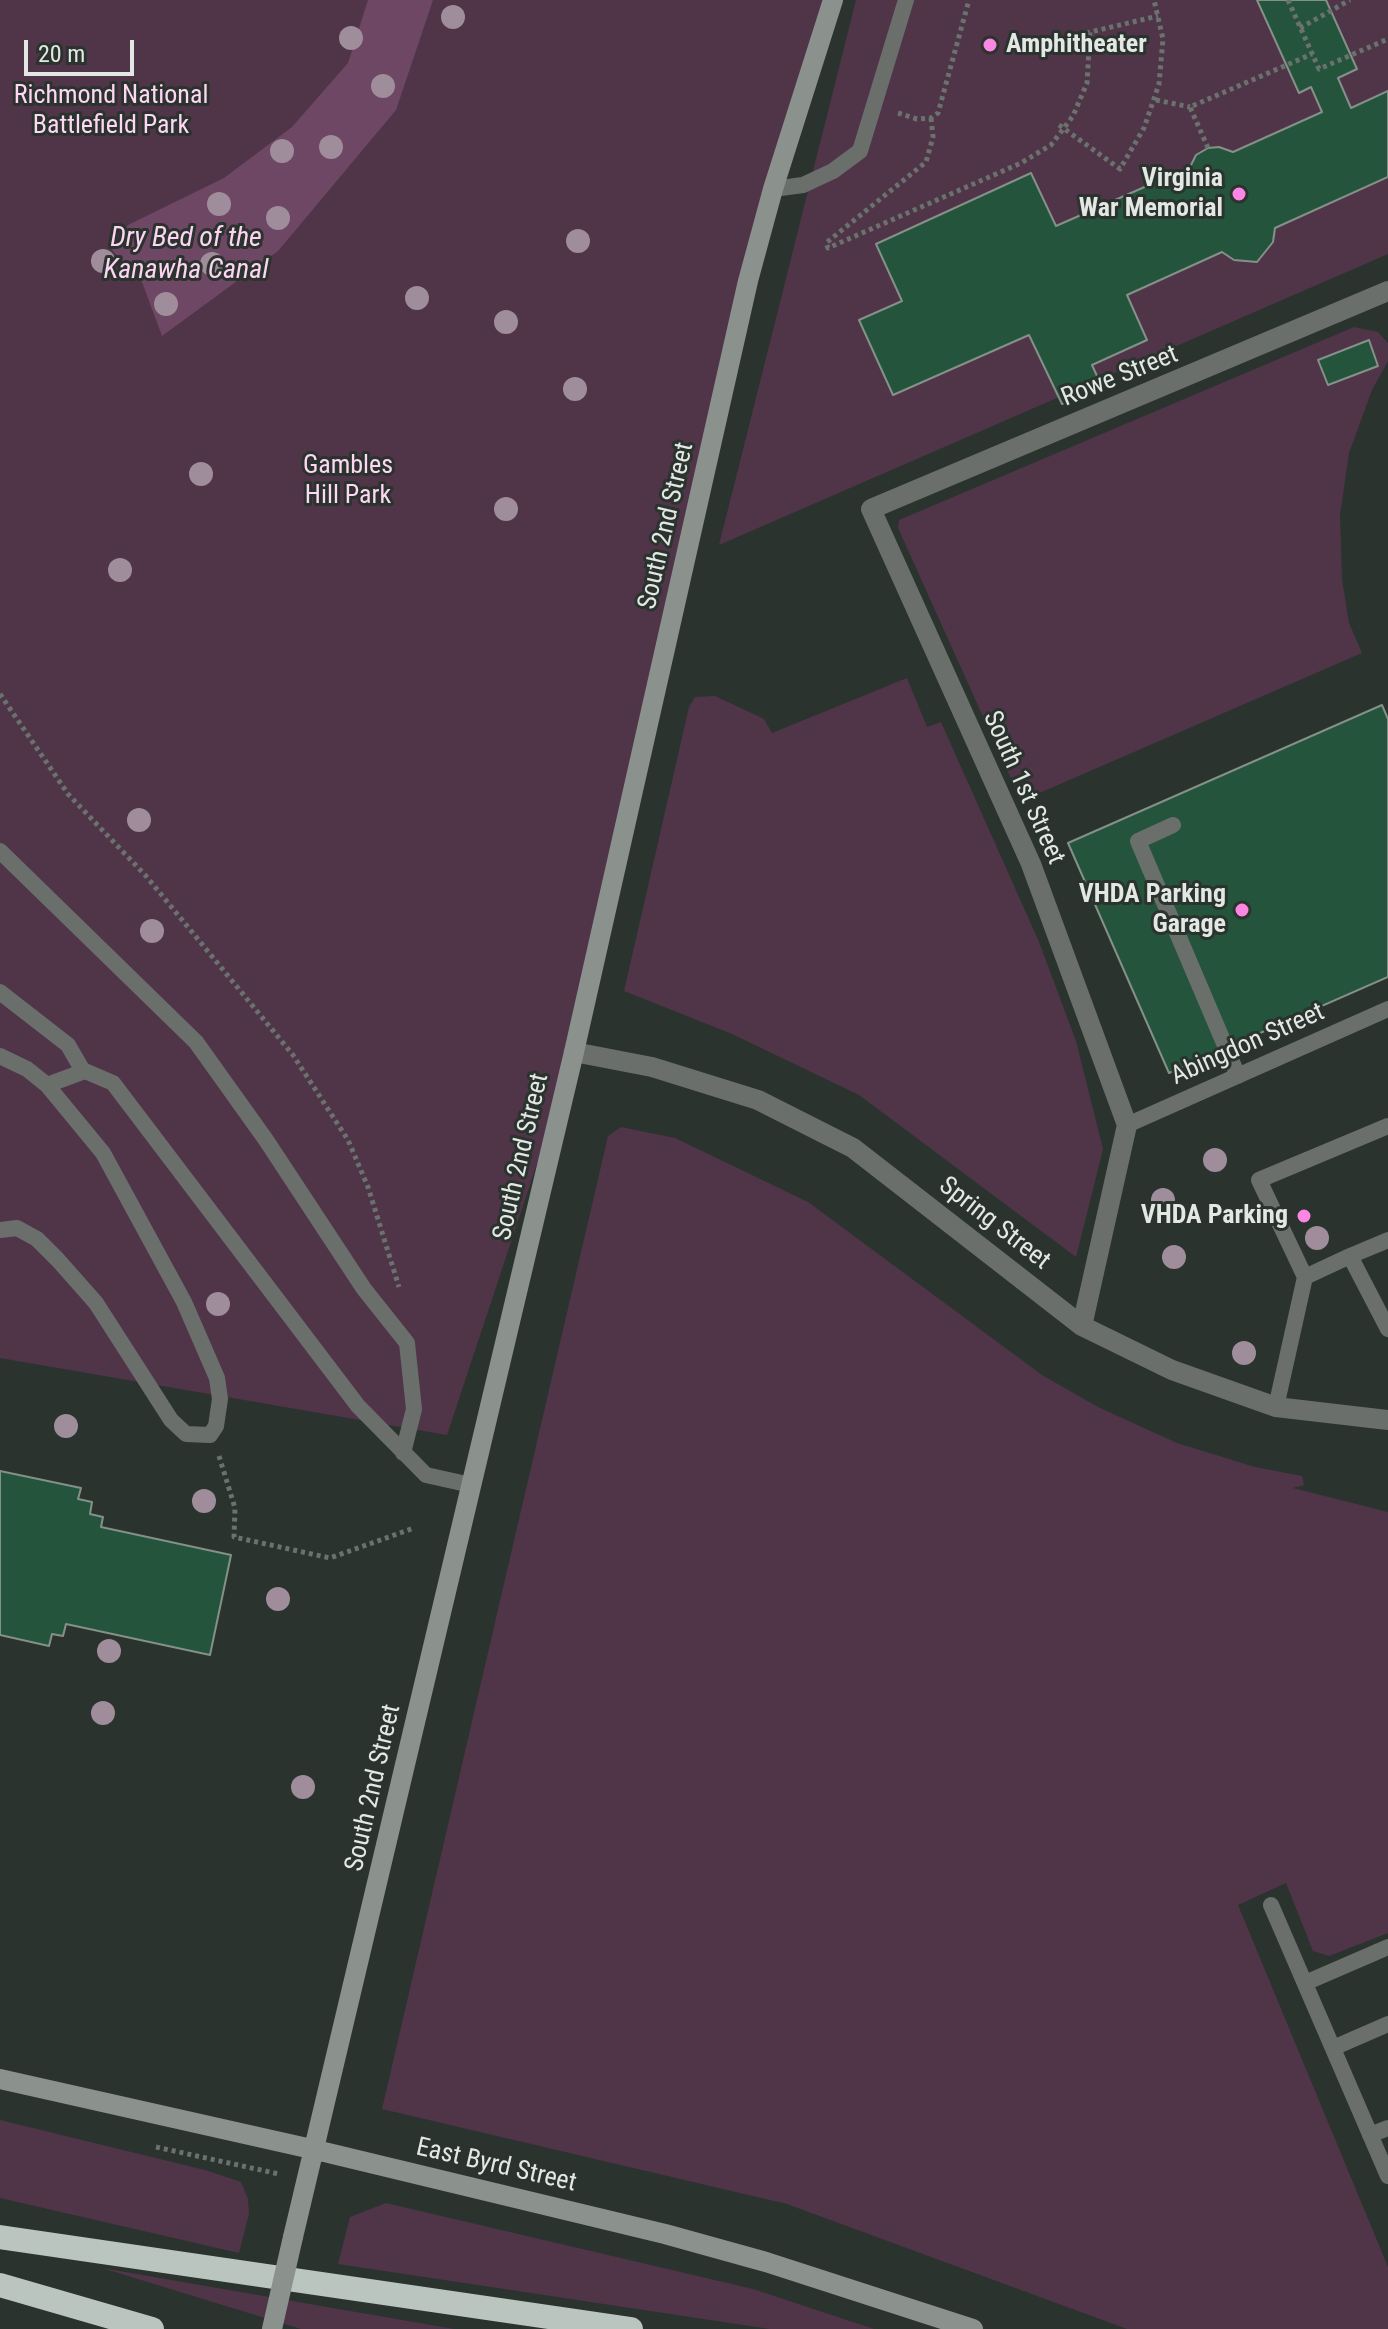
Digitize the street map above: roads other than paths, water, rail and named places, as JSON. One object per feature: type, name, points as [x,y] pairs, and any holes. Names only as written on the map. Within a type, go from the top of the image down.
[{"type":"highway","points":[[0,2237],[631,2329]]},
{"type":"highway","points":[[0,2285],[152,2329]]},
{"type":"street","name":"South 2nd Street","points":[[272,2329],[574,1052],[748,281],[773,189],[833,0]]},
{"type":"street","name":"Rowe Street","points":[[871,509],[1388,291]]},
{"type":"street","name":"South 1st Street","points":[[871,509],[1031,864],[1127,1125]]},
{"type":"street","name":"Spring Street","points":[[574,1052],[652,1067],[758,1100],[853,1148],[1082,1326],[1172,1370],[1276,1407],[1388,1420]]},
{"type":"street","points":[[1082,1326],[1127,1125]]},
{"type":"street","name":"East Byrd Street","points":[[0,2079],[316,2150],[665,2234],[766,2262],[973,2329]]},
{"type":"lane","points":[[773,189],[803,185],[833,171],[860,151],[906,0]]},
{"type":"lane","points":[[1173,825],[1138,841],[1238,1076]]},
{"type":"lane","points":[[0,851],[196,1042],[364,1289],[407,1343],[414,1409],[403,1453]]},
{"type":"lane","points":[[0,992],[68,1045],[83,1071],[113,1083],[358,1406],[426,1475],[471,1485]]},
{"type":"lane","name":"Abingdon Street","points":[[1127,1125],[1388,1009]]},
{"type":"lane","points":[[0,1056],[27,1069],[47,1085],[103,1153],[184,1302],[217,1378],[220,1399],[216,1426],[210,1435],[186,1434],[171,1420],[96,1303],[37,1239],[17,1228],[0,1230]]},
{"type":"lane","points":[[47,1085],[83,1071]]},
{"type":"lane","points":[[1276,1407],[1305,1277],[1259,1180],[1388,1126]]},
{"type":"lane","points":[[1305,1277],[1388,1240]]},
{"type":"lane","points":[[1350,1256],[1388,1329]]},
{"type":"lane","points":[[1271,1905],[1388,2176]]},
{"type":"lane","points":[[1305,1983],[1388,1947]]},
{"type":"lane","points":[[1333,2048],[1388,2024]]},
{"type":"lane","points":[[1370,2135],[1388,2128]]},
{"type":"water","name":"Dry Bed of the Kanawha Canal","points":[[368,0],[433,0],[396,110],[278,251],[162,336],[142,282],[112,250],[128,225],[224,178],[292,127],[348,63]]},
{"type":"place","name":"Amphitheater","points":[[990,45]]},
{"type":"place","name":"Virginia War Memorial","points":[[1239,194]]},
{"type":"place","name":"VHDA Parking Garage","points":[[1242,910]]},
{"type":"place","name":"VHDA Parking","points":[[1304,1216]]},
{"type":"park label","name":"Richmond National Battlefield Park","points":[[111,111]]},
{"type":"park label","name":"Gambles Hill Park","points":[[348,481]]}]
